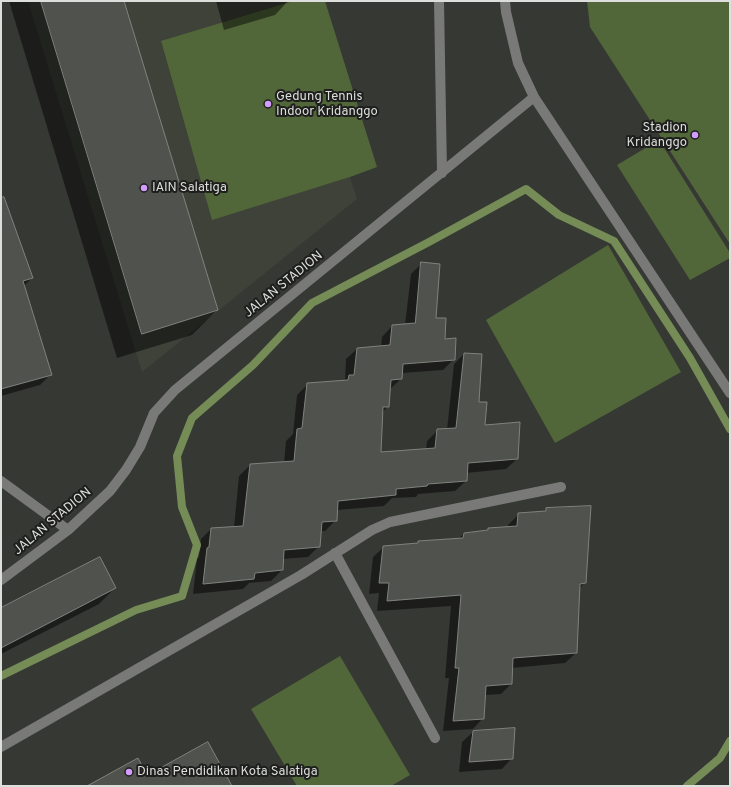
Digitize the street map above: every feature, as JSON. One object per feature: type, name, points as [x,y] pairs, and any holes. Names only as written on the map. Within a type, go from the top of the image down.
[{"type":"street","points":[[439,1],[442,174]]},
{"type":"street","points":[[505,1],[506,12],[518,63],[534,97],[730,393]]},
{"type":"street","name":"JALAN STADION","points":[[1,580],[68,530],[110,491],[126,470],[140,447],[154,413],[175,390],[442,174],[534,97]]},
{"type":"street","points":[[1,481],[68,530]]},
{"type":"street","points":[[1,747],[294,579],[372,530],[390,522],[561,487]]},
{"type":"street","points":[[335,553],[435,738]]},
{"type":"shaded area","name":"IAIN Salatiga","points":[[28,1],[293,1],[161,42],[212,219],[350,177],[357,199],[142,372]]},
{"type":"green space","name":"Gedung Tennis Indoor Kridanggo","points":[[293,1],[325,1],[377,167],[350,177],[212,220],[161,41]]},
{"type":"green space","name":"Stadion Kridanggo","points":[[587,1],[730,1],[730,244],[590,27]]},
{"type":"green space","points":[[659,140],[730,253],[730,258],[690,280],[617,165]]},
{"type":"green space","points":[[608,245],[681,372],[555,443],[486,320]]},
{"type":"green space","points":[[340,656],[410,775],[391,786],[297,786],[251,709]]},
{"type":"building","points":[[41,1],[124,1],[218,310],[142,334]]},
{"type":"building","points":[[4,197],[33,278],[23,281],[52,375],[1,389],[1,198]]},
{"type":"building","points":[[421,262],[440,264],[436,318],[446,318],[445,339],[456,338],[455,360],[403,364],[402,379],[391,380],[389,407],[383,407],[381,452],[435,448],[437,429],[456,428],[464,353],[482,354],[479,402],[487,402],[485,425],[520,422],[518,459],[468,463],[467,481],[428,484],[427,486],[396,489],[396,495],[338,501],[337,521],[322,522],[320,547],[284,550],[283,570],[255,573],[254,579],[203,584],[211,528],[243,526],[250,464],[294,461],[297,429],[302,428],[307,383],[348,380],[349,375],[354,375],[357,348],[390,345],[392,325],[415,323]]},
{"type":"building","points":[[591,506],[586,583],[580,584],[577,653],[513,658],[512,684],[486,686],[484,719],[453,721],[459,668],[455,668],[461,595],[387,601],[389,583],[379,583],[383,546],[418,543],[418,541],[463,538],[464,533],[488,530],[488,528],[517,526],[518,513],[546,511],[546,508]]},
{"type":"building","points":[[100,557],[116,588],[1,648],[1,608]]},
{"type":"building","points":[[515,728],[513,759],[469,762],[473,731]]},
{"type":"building","points":[[208,742],[232,786],[87,786],[138,758],[147,775]]},
{"type":"waterway","points":[[1,676],[136,610],[182,596],[197,545],[182,507],[177,456],[192,418],[253,365],[312,303],[526,189],[559,215],[614,241],[690,358],[730,429]]},
{"type":"waterway","points":[[687,786],[720,758],[730,741]]},
{"type":"place","name":"Gedung Tennis Indoor Kridanggo","points":[[268,104]]},
{"type":"place","name":"Stadion Kridanggo","points":[[695,135]]},
{"type":"place","name":"IAIN Salatiga","points":[[144,188]]},
{"type":"place","name":"Dinas Pendidikan Kota Salatiga","points":[[129,772]]}]
